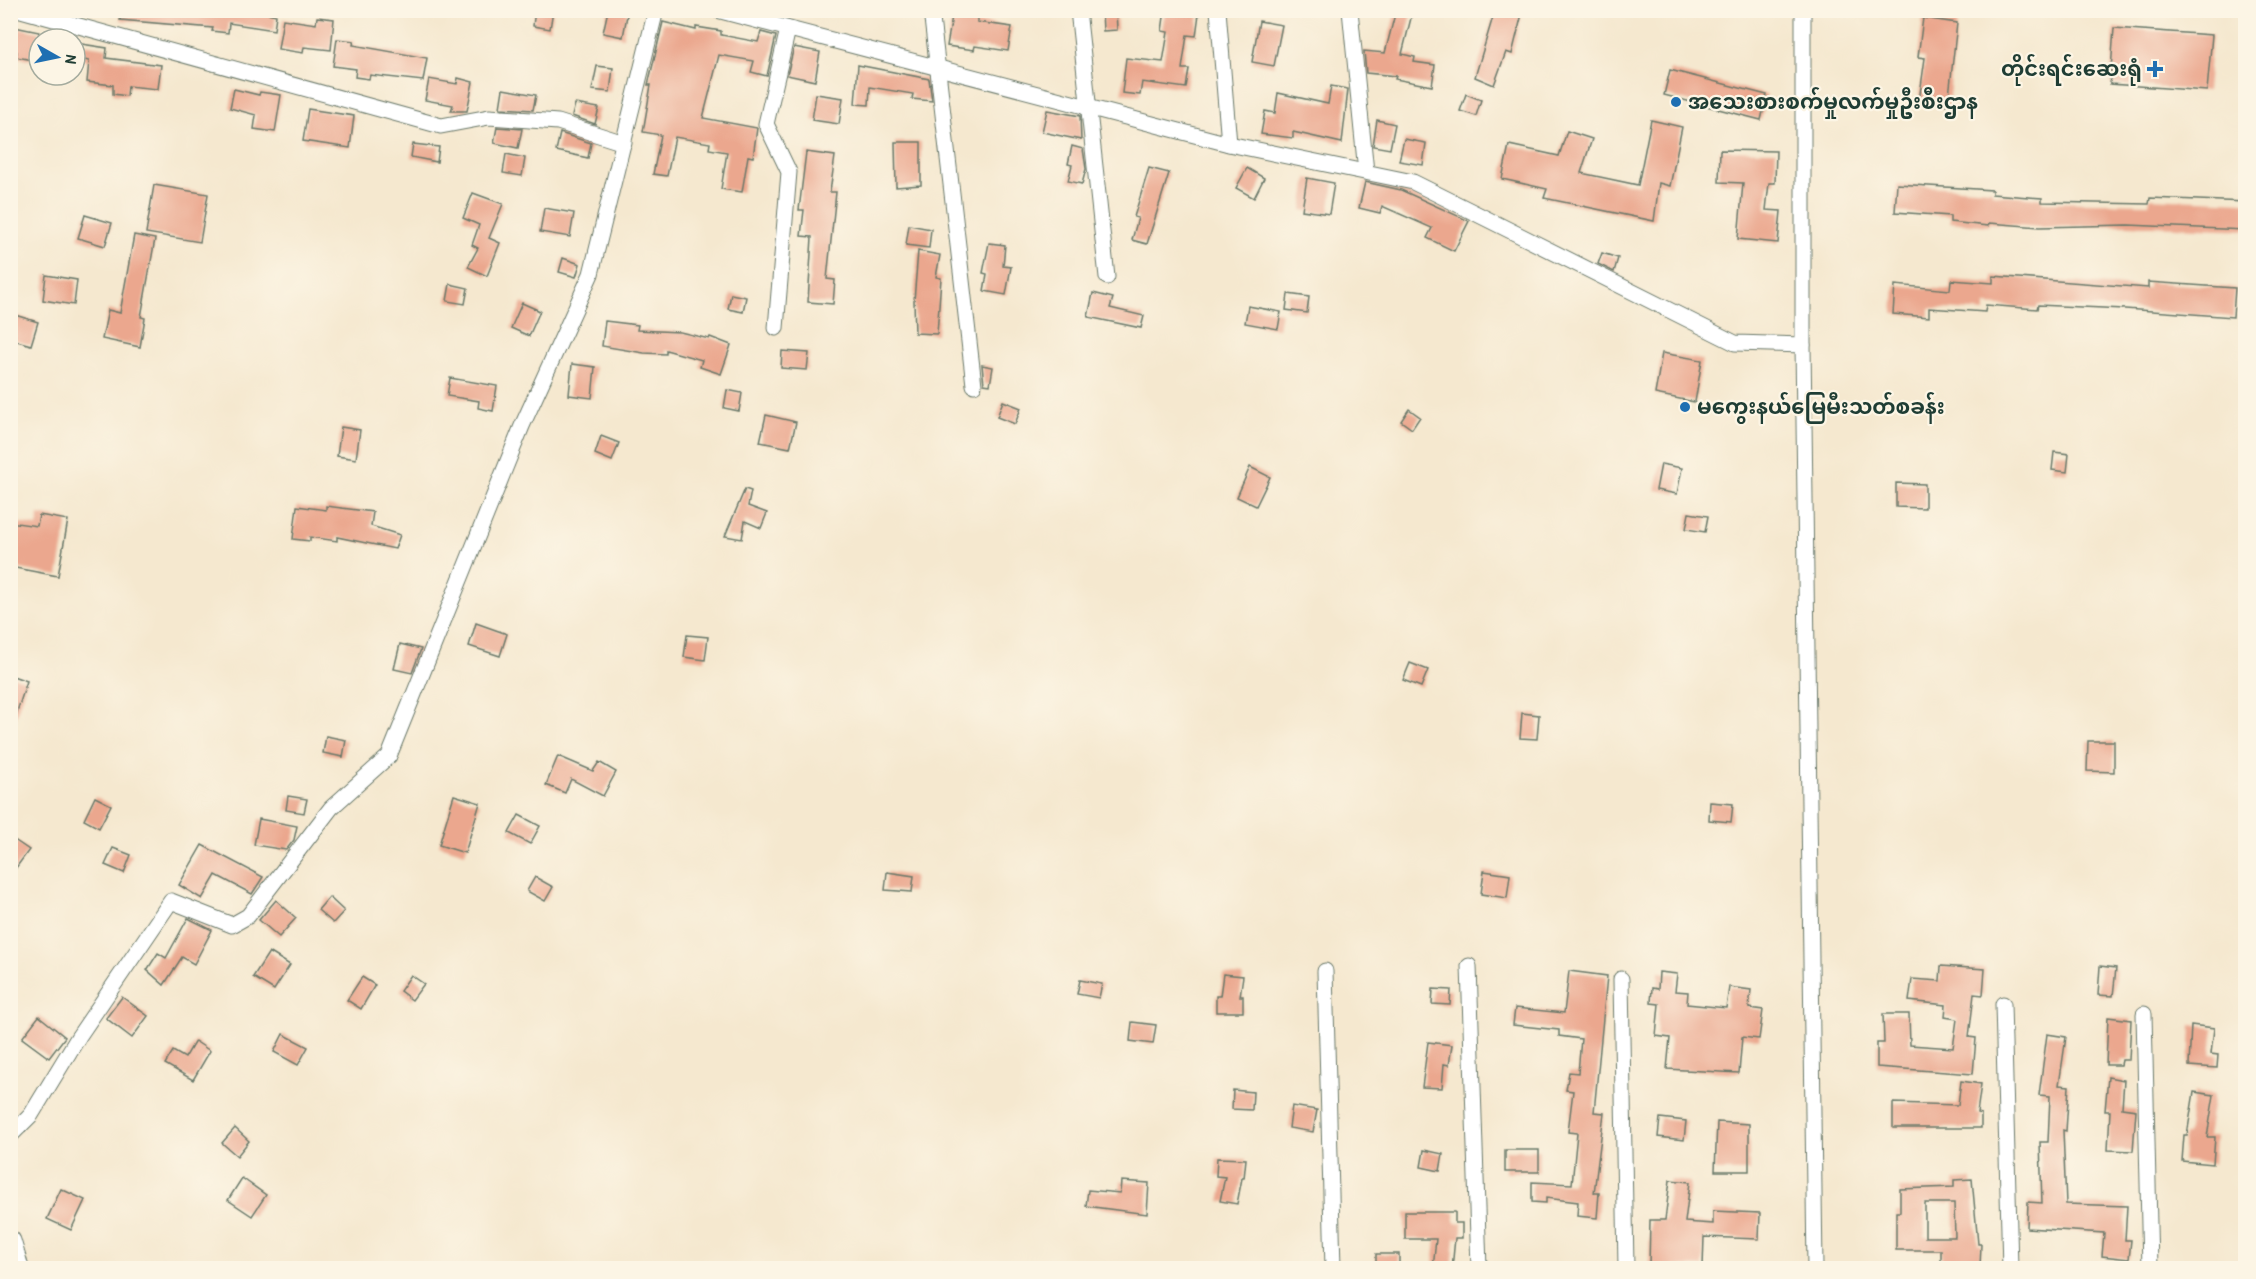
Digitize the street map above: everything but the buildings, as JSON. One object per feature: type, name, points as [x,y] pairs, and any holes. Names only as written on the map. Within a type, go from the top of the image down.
[{"type":"street","points":[[21,10],[441,126],[489,117],[558,122],[624,142]]},
{"type":"street","points":[[10,1136],[31,1116],[79,1036],[171,901],[232,925],[248,916],[332,808],[388,756],[522,426],[591,274],[656,10]]},
{"type":"street","points":[[717,10],[1229,144],[1413,182],[1735,343],[1803,345]]},
{"type":"street","points":[[931,10],[974,385]]},
{"type":"street","points":[[1078,10],[1107,278]]},
{"type":"street","points":[[1218,10],[1229,144]]},
{"type":"street","points":[[1350,10],[1366,172]]},
{"type":"street","points":[[1803,10],[1803,345],[1815,1269]]},
{"type":"street","points":[[776,328],[789,172],[766,124],[788,29]]},
{"type":"street","points":[[1469,966],[1479,1269]]},
{"type":"street","points":[[1325,971],[1334,1269]]},
{"type":"street","points":[[1621,979],[1626,1269]]},
{"type":"street","points":[[2003,1004],[2010,1269]]},
{"type":"street","points":[[2144,1014],[2150,1269]]},
{"type":"street","points":[[10,1241],[18,1269]]},
{"type":"place","name":"တိုင်းရင်းဆေးရုံ","points":[[2155,69]]},
{"type":"place","name":"အသေးစားစက်မှုလက်မှုဦးစီးဌာန","points":[[1676,102]]},
{"type":"place","name":"မကွေးနယ်မြေမီးသတ်စခန်း","points":[[1685,407]]}]
